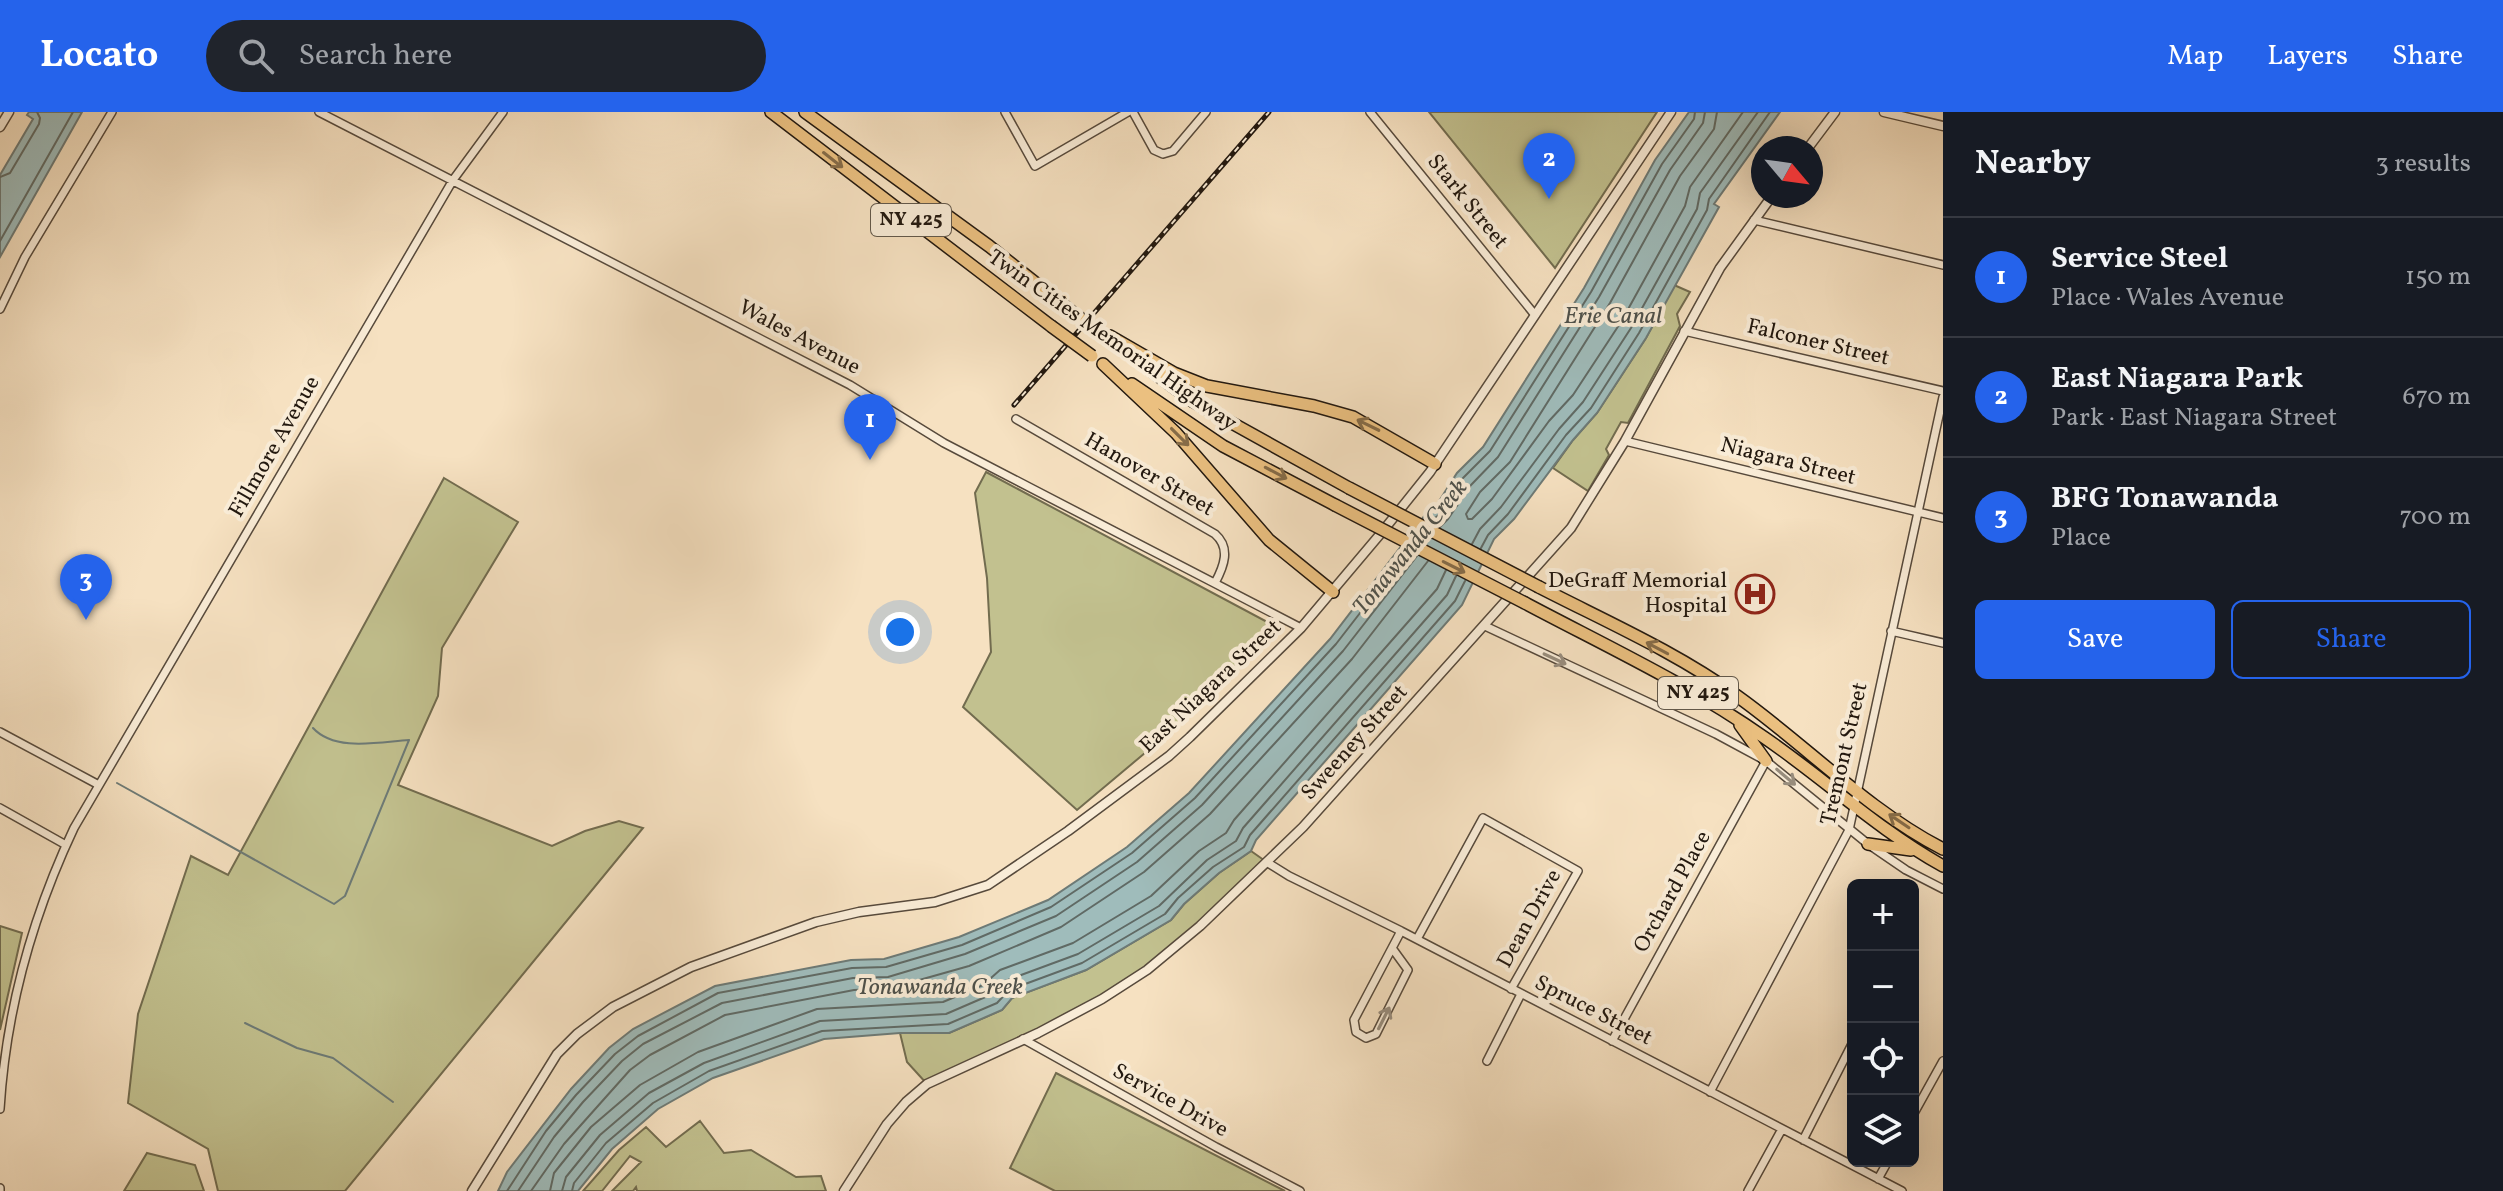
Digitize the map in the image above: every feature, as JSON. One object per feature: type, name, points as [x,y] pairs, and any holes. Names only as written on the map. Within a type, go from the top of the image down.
[{"type":"main road","name":"Twin Cities Memorial Highway","points":[[771,112],[1051,326],[1213,440],[1697,693],[1767,739],[1854,808],[1943,866]]},
{"type":"main road","name":"Twin Cities Memorial Highway","points":[[805,112],[989,246],[1194,402],[1258,440],[1721,685],[1894,819],[1943,849]]},
{"type":"main road","points":[[1109,338],[1165,369],[1207,386],[1314,406],[1353,417],[1435,464]]},
{"type":"main road","points":[[1103,364],[1176,433],[1269,540],[1333,592]]},
{"type":"main road","points":[[1732,716],[1766,761]]},
{"type":"main road","points":[[1868,844],[1917,851]]},
{"type":"street","points":[[0,127],[9,112]]},
{"type":"street","points":[[0,309],[25,257],[112,112]]},
{"type":"street","name":"Wales Avenue","points":[[319,112],[850,385],[944,443],[1301,628]]},
{"type":"street","name":"Fillmore Avenue","points":[[0,1109],[7,1038],[19,978],[37,916],[86,805],[453,180],[503,112]]},
{"type":"street","points":[[1005,112],[1035,166],[1131,112],[1154,150],[1163,154],[1173,151],[1206,112]]},
{"type":"street","name":"Stark Street","points":[[1370,112],[1535,315]]},
{"type":"street","name":"East Niagara Street","points":[[472,1191],[557,1054],[604,1013],[691,967],[750,945],[840,916],[935,902],[988,885],[1021,865],[1169,756],[1301,628],[1435,464],[1671,112]]},
{"type":"street","points":[[1817,136],[1835,112]]},
{"type":"street","points":[[1884,112],[1943,126]]},
{"type":"street","name":"Sweeney Street","points":[[844,1191],[887,1124],[916,1093],[927,1084],[1102,999],[1147,970],[1268,863],[1369,756],[1571,528],[1625,441],[1720,268],[1763,208]]},
{"type":"street","points":[[1754,220],[1943,265]]},
{"type":"street","name":"Falconer Street","points":[[1684,331],[1943,394]]},
{"type":"street","name":"Tremont Street","points":[[1710,1092],[1849,830],[1943,394]]},
{"type":"street","name":"Hanover Street","points":[[1016,419],[1215,534],[1225,545],[1225,552],[1215,583]]},
{"type":"street","name":"Niagara Street","points":[[1625,441],[1943,518]]},
{"type":"street","points":[[1485,626],[1716,734],[1766,761],[1868,844],[1906,870],[1943,889]]},
{"type":"street","points":[[1891,631],[1943,643]]},
{"type":"street","points":[[0,732],[97,784]]},
{"type":"street","name":"Orchard Place","points":[[1612,1041],[1766,761]]},
{"type":"street","points":[[0,808],[66,845]]},
{"type":"street","name":"Dean Drive","points":[[1417,939],[1483,818],[1578,871],[1511,989]]},
{"type":"street","name":"Spruce Street","points":[[1268,863],[1902,1191]]},
{"type":"street","points":[[1392,948],[1408,970],[1376,1034],[1366,1038],[1356,1032],[1354,1020],[1392,948],[1401,931]]},
{"type":"street","points":[[1487,1061],[1521,994]]},
{"type":"street","name":"Service Drive","points":[[1023,1039],[1300,1191]]},
{"type":"street","points":[[1803,1140],[1847,1054]]},
{"type":"street","points":[[1919,1104],[1943,1061]]},
{"type":"street","points":[[1748,1191],[1782,1129]]},
{"type":"street","points":[[1878,1179],[1885,1167]]},
{"type":"shaded area","points":[[1429,112],[1657,112],[1555,268]]},
{"type":"shaded area","points":[[1674,285],[1690,292],[1677,314],[1680,326],[1628,423],[1621,422],[1606,449],[1609,455],[1588,491],[1553,468],[1597,413],[1646,338]]},
{"type":"shaded area","points":[[986,472],[1271,624],[1274,635],[1183,721],[1077,810],[963,707],[991,652],[987,578],[975,493]]},
{"type":"shaded area","points":[[444,478],[518,522],[442,648],[438,696],[398,785],[552,846],[585,831],[619,821],[643,828],[345,1191],[218,1191],[208,1149],[128,1103],[138,1014],[191,856],[228,875]]},
{"type":"shaded area","points":[[1251,851],[1268,863],[1147,970],[1038,1033],[927,1084],[907,1062],[900,1033],[949,1033],[1002,1010],[1012,998],[1086,970],[1171,920],[1219,873]]},
{"type":"shaded area","points":[[0,926],[22,933],[0,1030]]},
{"type":"shaded area","points":[[1056,1073],[1285,1191],[1055,1191],[1010,1168]]},
{"type":"shaded area","points":[[700,1121],[724,1153],[751,1150],[796,1177],[821,1176],[826,1191],[637,1191],[636,1187],[633,1191],[612,1191],[641,1162],[630,1156],[602,1191],[583,1191],[619,1150],[646,1127],[666,1147]]},
{"type":"shaded area","points":[[147,1153],[195,1165],[204,1191],[124,1191]]},
{"type":"water","points":[[29,112],[82,112],[0,257],[0,175],[33,119],[27,115]]},
{"type":"water","name":"Tonawanda Creek","points":[[1689,112],[1780,112],[1763,136],[1751,136],[1751,152],[1714,204],[1719,207],[1646,338],[1597,413],[1514,519],[1494,539],[1462,605],[1256,840],[1251,851],[1219,873],[1171,920],[1086,970],[1012,998],[1002,1010],[949,1033],[824,1039],[713,1078],[658,1109],[612,1149],[578,1191],[498,1191],[507,1172],[571,1089],[609,1048],[633,1029],[715,986],[851,960],[884,959],[959,937],[1048,900],[1127,847],[1189,793],[1330,639],[1425,515],[1434,509],[1457,473],[1483,447],[1584,288],[1655,160]]},
{"type":"waterway","points":[[117,783],[334,904],[345,896],[409,740],[345,743],[322,735],[313,728]]},
{"type":"waterway","points":[[245,1023],[297,1048],[333,1058],[393,1102]]},
{"type":"railway","points":[[1014,405],[1269,112]]},
{"type":"place","name":"East Niagara Park","points":[[1549,199]]},
{"type":"place","name":"Service Steel","points":[[870,460]]},
{"type":"place","name":"DeGraff Memorial Hospital","points":[[1755,594]]},
{"type":"place","name":"BFG Tonawanda","points":[[86,620]]},
{"type":"water label","name":"Erie Canal","points":[[1613,317]]}]
